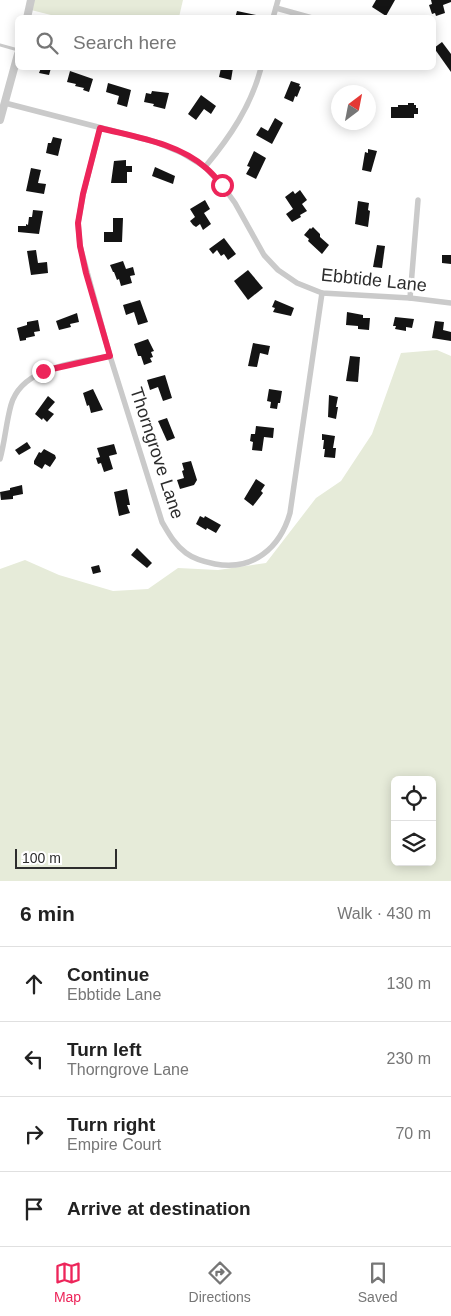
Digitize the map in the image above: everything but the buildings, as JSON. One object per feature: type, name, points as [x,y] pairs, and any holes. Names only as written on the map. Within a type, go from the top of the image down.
[{"type":"street","points":[[27,15],[31,0]]},
{"type":"street","points":[[274,15],[278,0]]},
{"type":"street","points":[[276,8],[301,15]]},
{"type":"street","points":[[0,120],[15,64]]},
{"type":"street","points":[[205,167],[226,142],[240,119],[251,97],[260,70]]},
{"type":"street","name":"Ebbtide Lane","points":[[5,103],[156,142],[182,153],[205,167],[222,185],[235,203],[264,255],[278,270],[297,283],[322,293],[410,298],[451,303]]},
{"type":"street","name":"Thorngrove Lane","points":[[100,128],[83,194],[78,223],[80,246],[110,356],[162,522],[172,539],[187,554],[205,562],[226,566],[245,563],[262,556],[285,529],[288,521],[322,293]]},
{"type":"street","points":[[410,298],[418,200]]},
{"type":"street","points":[[0,459],[11,403],[30,379],[43,371],[110,356]]},
{"type":"lane","points":[[0,45],[15,51]]},
{"type":"green space","points":[[33,0],[183,0],[179,15],[51,15],[31,10]]},
{"type":"green space","points":[[437,350],[451,356],[451,881],[0,881],[0,569],[25,560],[59,575],[113,591],[148,589],[178,568],[218,570],[266,563],[316,498],[341,481],[372,434],[401,353]]},
{"type":"route","points":[[43,371],[110,356],[86,273],[80,246],[78,223],[83,194],[100,128],[156,142],[182,153],[205,167],[222,185]]}]
